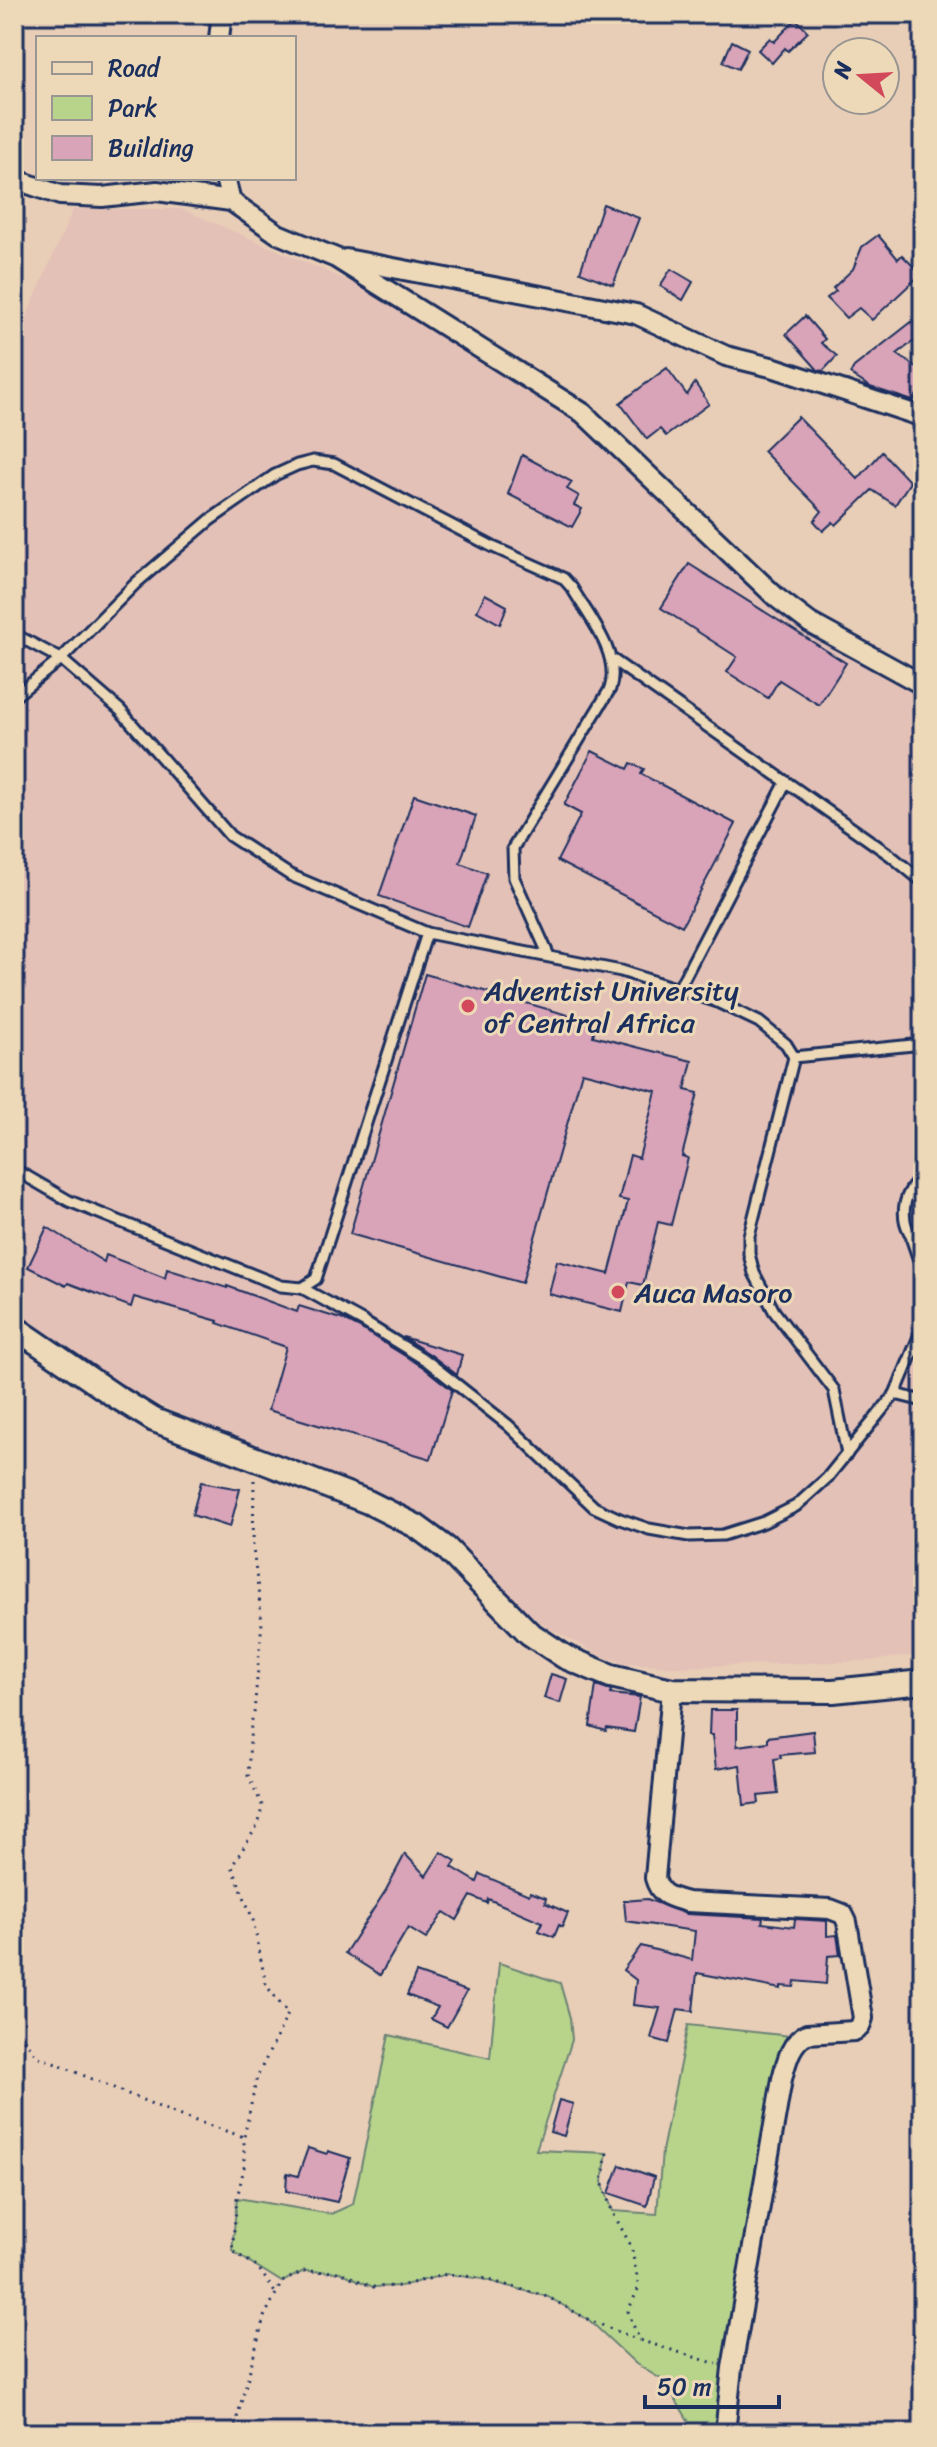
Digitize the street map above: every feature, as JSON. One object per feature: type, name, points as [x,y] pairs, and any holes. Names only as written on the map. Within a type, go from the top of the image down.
[{"type":"street","points":[[219,36],[222,14]]},
{"type":"street","points":[[14,179],[60,195],[102,197],[157,191],[231,201],[278,234],[336,258],[583,413],[777,598],[810,623],[923,685]]},
{"type":"street","points":[[226,180],[231,201]]},
{"type":"street","points":[[336,258],[636,314],[726,356],[775,368],[923,417]]},
{"type":"street","points":[[14,1327],[154,1420],[368,1502],[416,1526],[446,1548],[529,1633],[565,1657],[611,1676],[672,1690],[833,1691],[923,1682]]},
{"type":"street","points":[[672,1690],[655,1878],[658,1888],[665,1896],[687,1902],[830,1909],[843,1914],[847,1922],[863,2018],[860,2027],[854,2031],[800,2037],[788,2057],[732,2368],[725,2433]]},
{"type":"lane","points":[[14,697],[61,659],[136,583],[210,520],[275,475],[297,465],[313,461],[334,464],[493,547],[563,578],[572,588],[613,660],[615,675],[610,689],[513,848],[514,878],[549,956]]},
{"type":"lane","points":[[14,634],[61,659],[120,710],[230,836],[290,875],[427,933],[621,971],[679,988],[759,1022],[786,1044],[794,1057],[749,1236],[749,1254],[754,1273],[774,1311],[834,1390],[847,1454]]},
{"type":"lane","points":[[613,660],[890,855],[923,882]]},
{"type":"lane","points":[[679,988],[786,782]]},
{"type":"lane","points":[[302,1288],[316,1279],[427,933]]},
{"type":"lane","points":[[794,1057],[923,1044]]},
{"type":"lane","points":[[14,1169],[69,1201],[281,1286],[302,1288],[427,1361],[508,1425],[594,1507],[649,1529],[689,1536],[723,1535],[764,1522],[796,1506],[827,1478],[895,1394],[923,1327]]},
{"type":"lane","points":[[923,1169],[904,1203],[906,1227],[923,1272]]},
{"type":"lane","points":[[911,1237],[923,1248]]},
{"type":"lane","points":[[895,1394],[923,1401]]},
{"type":"path","points":[[255,1460],[253,1548],[262,1622],[248,1775],[262,1805],[259,1823],[232,1866],[253,1920],[266,1985],[288,2014],[257,2077],[244,2137],[244,2168],[237,2198],[232,2251],[257,2266],[276,2294]]},
{"type":"path","points":[[14,2026],[37,2056],[181,2116],[244,2137]]},
{"type":"path","points":[[607,2153],[602,2182],[612,2211],[631,2246],[639,2287],[628,2311],[639,2340]]},
{"type":"path","points":[[233,2433],[264,2317],[282,2282],[304,2271],[340,2272],[373,2287],[401,2286],[447,2274],[482,2278],[548,2297],[589,2320],[639,2340],[732,2368]]},
{"type":"shaded area","name":"Adventist University of Central Africa","points":[[73,209],[182,209],[356,284],[588,426],[801,625],[923,696],[923,1654],[870,1661],[681,1667],[624,1663],[603,1657],[547,1627],[509,1600],[438,1528],[378,1494],[210,1428],[140,1396],[14,1315],[14,346]]},
{"type":"green space","points":[[499,1963],[560,1983],[570,2018],[572,2040],[536,2150],[607,2153],[602,2182],[613,2211],[657,2214],[662,2151],[688,2025],[800,2037],[720,2433],[696,2433],[664,2381],[636,2364],[589,2320],[548,2297],[482,2279],[447,2274],[401,2286],[373,2287],[340,2272],[304,2271],[282,2282],[232,2251],[237,2198],[331,2214],[353,2204],[389,2035],[490,2058]]},
{"type":"building","points":[[796,19],[808,32],[788,51],[785,48],[772,63],[758,50],[770,38],[774,42]]},
{"type":"building","points":[[732,41],[748,49],[738,69],[723,62]]},
{"type":"building","points":[[603,204],[639,218],[613,285],[580,272]]},
{"type":"building","points":[[878,235],[898,259],[902,255],[921,274],[872,320],[859,308],[846,318],[827,298],[853,269],[862,247]]},
{"type":"building","points":[[671,269],[693,282],[683,300],[660,286]]},
{"type":"building","points":[[923,313],[923,334],[897,354],[923,372],[923,385],[913,401],[870,387],[850,374],[854,367]]},
{"type":"building","points":[[805,316],[825,339],[821,343],[837,356],[823,371],[818,370],[786,334]]},
{"type":"building","points":[[667,368],[687,395],[695,383],[709,404],[666,436],[660,429],[647,439],[620,403]]},
{"type":"building","points":[[798,417],[858,479],[882,452],[910,482],[895,505],[872,490],[836,525],[833,522],[823,531],[814,521],[822,511],[763,451]]},
{"type":"building","points":[[522,455],[572,482],[567,489],[579,496],[574,505],[582,509],[572,527],[508,494]]},
{"type":"building","points":[[689,564],[846,663],[819,705],[779,680],[768,698],[727,672],[737,657],[661,608]]},
{"type":"building","points":[[485,594],[507,606],[500,624],[477,611]]},
{"type":"building","points":[[592,751],[628,769],[631,763],[644,769],[641,774],[736,824],[682,926],[557,861],[581,814],[564,805]]},
{"type":"building","points":[[414,795],[476,816],[460,863],[487,873],[468,927],[379,896]]},
{"type":"building","points":[[425,974],[596,1023],[593,1036],[692,1061],[685,1090],[698,1093],[682,1156],[688,1158],[671,1225],[658,1222],[643,1285],[629,1282],[622,1312],[549,1294],[557,1261],[609,1274],[628,1201],[619,1199],[630,1155],[639,1158],[656,1091],[582,1072],[522,1283],[350,1234]]},
{"type":"building","points":[[47,1227],[104,1262],[106,1255],[165,1278],[167,1269],[227,1286],[297,1312],[299,1306],[358,1327],[423,1367],[452,1390],[431,1459],[268,1410],[286,1347],[218,1321],[134,1297],[131,1307],[68,1283],[66,1286],[28,1267]]},
{"type":"building","points":[[403,1337],[462,1355],[457,1375],[431,1355]]},
{"type":"building","points":[[201,1482],[240,1489],[230,1527],[192,1515]]},
{"type":"building","points":[[551,1674],[567,1679],[560,1703],[544,1698]]},
{"type":"building","points":[[596,1685],[611,1690],[610,1694],[640,1697],[634,1732],[607,1728],[606,1731],[590,1726]]},
{"type":"building","points":[[710,1710],[737,1710],[737,1746],[768,1742],[768,1737],[813,1731],[815,1752],[780,1755],[781,1758],[774,1759],[778,1794],[758,1796],[759,1803],[744,1805],[740,1765],[716,1769],[712,1735],[709,1735]]},
{"type":"building","points":[[441,1852],[456,1861],[452,1867],[477,1882],[480,1874],[529,1895],[530,1892],[546,1898],[545,1903],[568,1913],[562,1927],[559,1925],[554,1937],[539,1931],[542,1922],[488,1899],[487,1903],[471,1896],[457,1920],[444,1912],[426,1939],[408,1928],[380,1975],[345,1953],[386,1890],[405,1854],[426,1876]]},
{"type":"building","points":[[647,1899],[686,1914],[763,1918],[762,1923],[794,1927],[795,1919],[827,1921],[827,1936],[837,1935],[840,1955],[828,1956],[826,1984],[795,1981],[794,1987],[781,1986],[781,1989],[697,1973],[693,2011],[678,2009],[669,2043],[651,2038],[660,2008],[633,2005],[636,1980],[623,1970],[641,1946],[692,1960],[695,1931],[626,1921],[624,1901]]},
{"type":"building","points":[[416,1973],[467,1991],[447,2027],[431,2019],[438,2007],[407,1995]]},
{"type":"building","points":[[559,2100],[573,2104],[564,2136],[550,2132]]},
{"type":"building","points":[[308,2148],[350,2158],[337,2202],[286,2191],[287,2173],[298,2176]]},
{"type":"building","points":[[620,2165],[654,2177],[647,2206],[609,2193]]},
{"type":"place","name":"Adventist University of Central Africa","points":[[468,1006]]},
{"type":"place","name":"Auca Masoro","points":[[618,1292]]}]
